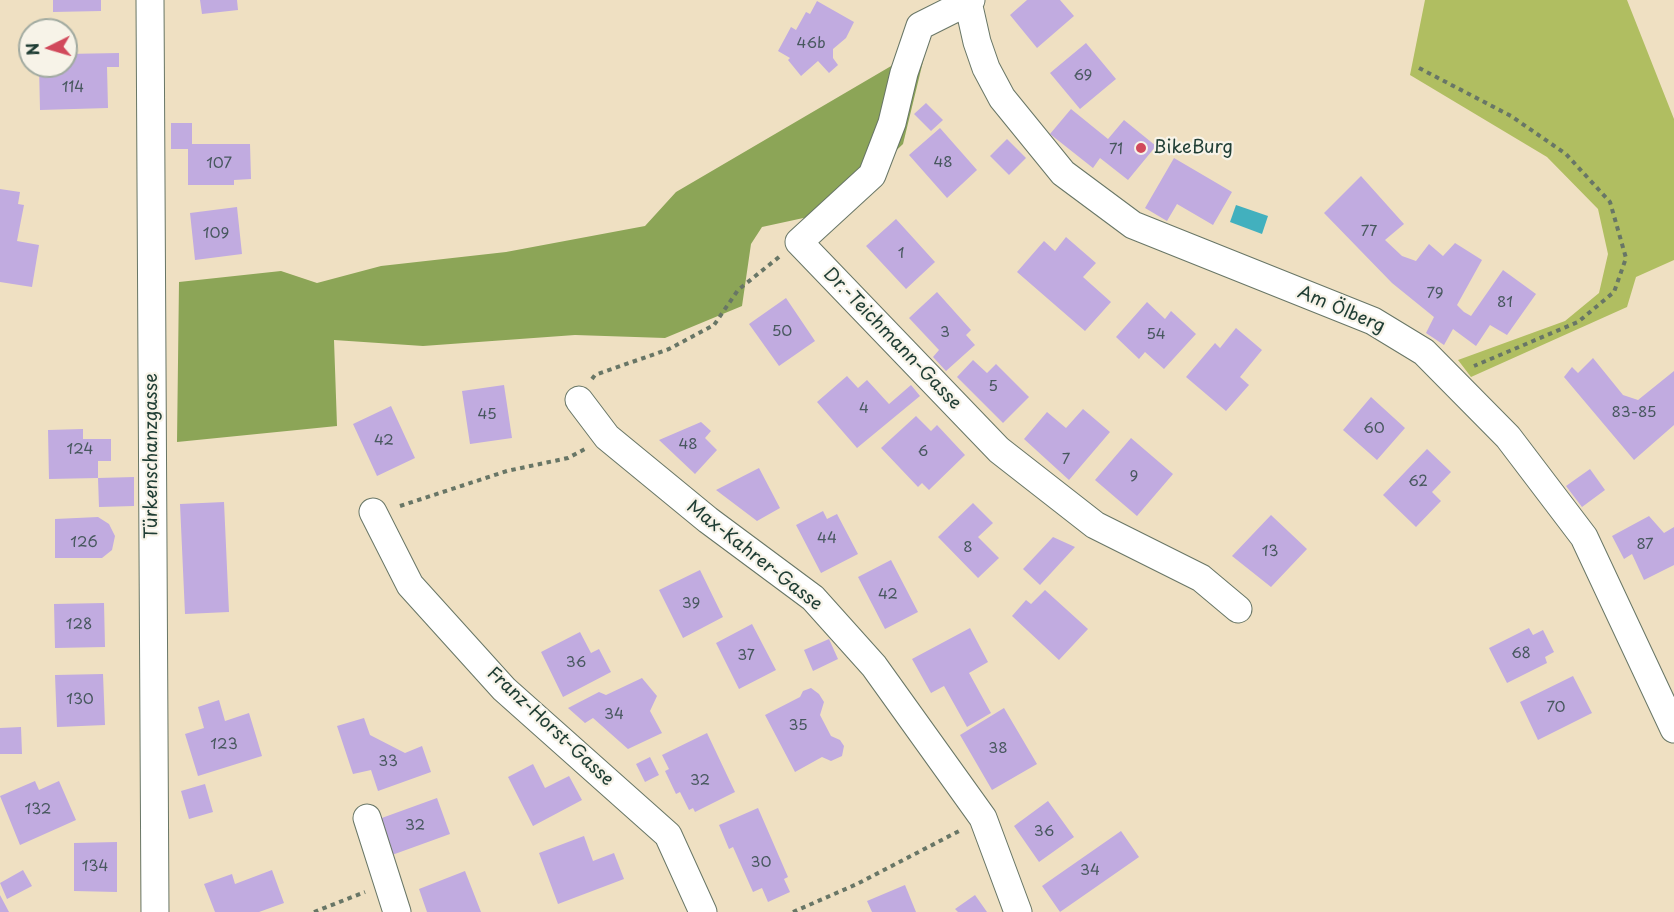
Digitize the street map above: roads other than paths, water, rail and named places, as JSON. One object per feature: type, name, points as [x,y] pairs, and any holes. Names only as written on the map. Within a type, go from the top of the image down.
[{"type":"street","name":"Türkenschanzgasse","points":[[150,0],[155,912]]},
{"type":"street","name":"Dr.-Teichmann-Gasse","points":[[970,1],[920,26],[904,73],[892,123],[872,175],[800,242],[999,450],[1095,525],[1201,578],[1238,609]]},
{"type":"street","name":"Am Ölberg","points":[[970,1],[986,68],[1002,98],[1063,172],[1133,225],[1373,321],[1424,352],[1508,437],[1584,537],[1674,729]]},
{"type":"street","name":"Max-Kahrer-Gasse","points":[[579,400],[607,437],[708,520],[813,598],[874,666],[983,818],[1018,912]]},
{"type":"street","name":"Franz-Horst-Gasse","points":[[373,512],[410,585],[504,689],[668,835],[703,912]]},
{"type":"street","points":[[367,818],[397,912]]},
{"type":"water","points":[[1236,205],[1268,216],[1262,234],[1230,222]]},
{"type":"place","name":"BikeBurg","points":[[1141,148]]}]
